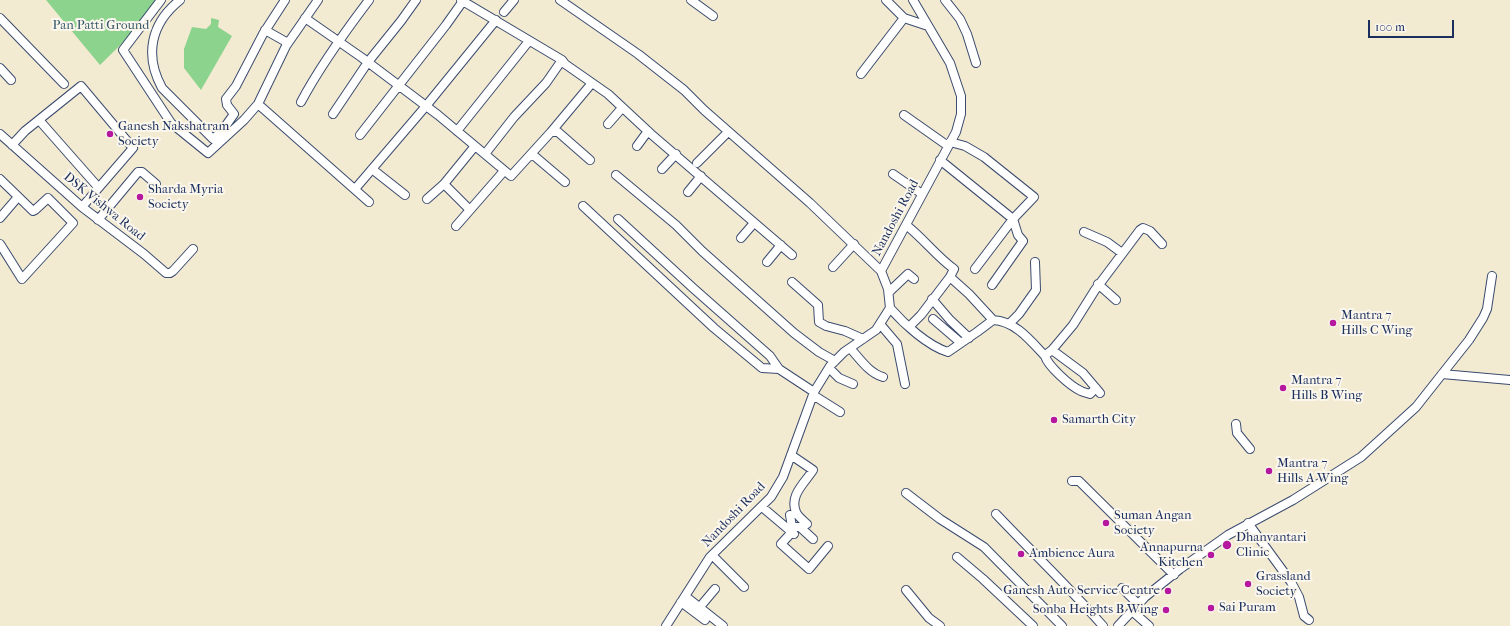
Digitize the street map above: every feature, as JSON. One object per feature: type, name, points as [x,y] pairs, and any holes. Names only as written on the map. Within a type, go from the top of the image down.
[{"type":"street","points":[[161,0],[123,50],[171,123],[208,153],[244,120],[258,104],[288,43],[318,0]]},
{"type":"street","points":[[180,0],[168,11],[155,32],[151,52],[153,64],[157,80],[162,88],[213,139],[222,131],[234,114],[227,105],[226,99],[236,86],[265,30],[285,0]]},
{"type":"street","points":[[301,102],[314,78],[338,41],[369,0]]},
{"type":"street","points":[[333,114],[368,62],[402,21],[416,0]]},
{"type":"street","points":[[504,12],[514,0]]},
{"type":"street","points":[[560,0],[638,54],[684,90],[728,132],[810,203],[881,271]]},
{"type":"street","points":[[692,0],[713,16]]},
{"type":"street","points":[[886,0],[904,18],[928,26]]},
{"type":"street","name":"Nandoshi Road","points":[[666,626],[712,555],[771,497],[779,484],[814,394],[829,368],[835,360],[876,330],[890,308],[889,292],[881,271],[951,141],[961,114],[961,96],[950,63],[914,0]]},
{"type":"street","points":[[945,0],[962,24],[967,34],[976,63]]},
{"type":"street","points":[[360,135],[446,25],[462,1],[562,60],[565,64],[592,84],[608,94],[648,131],[792,255]]},
{"type":"street","points":[[0,18],[64,84]]},
{"type":"street","points":[[305,18],[368,62],[426,106],[511,176],[532,154],[592,84]]},
{"type":"street","points":[[861,74],[904,18]]},
{"type":"street","points":[[355,189],[426,106],[496,20]]},
{"type":"street","points":[[265,30],[288,43]]},
{"type":"street","points":[[457,131],[529,41]]},
{"type":"street","points":[[485,154],[514,116],[546,83],[562,60]]},
{"type":"street","points":[[1,72],[11,80]]},
{"type":"street","points":[[12,145],[39,120],[81,86],[133,148],[82,207]]},
{"type":"street","points":[[258,104],[369,202]]},
{"type":"street","points":[[608,124],[622,108]]},
{"type":"street","points":[[904,115],[984,157],[1034,197],[1013,219],[976,269]]},
{"type":"street","points":[[39,120],[98,187]]},
{"type":"street","points":[[637,146],[648,131]]},
{"type":"street","points":[[551,132],[558,132],[590,160]]},
{"type":"street","points":[[697,162],[728,132]]},
{"type":"street","name":"DSK Vishwa Road","points":[[0,134],[82,207],[166,273],[173,271],[193,249]]},
{"type":"street","points":[[951,141],[988,153]]},
{"type":"street","points":[[427,199],[444,184],[475,146]]},
{"type":"street","points":[[532,154],[565,182]]},
{"type":"street","points":[[662,169],[676,154]]},
{"type":"street","points":[[940,160],[1013,219],[1018,235],[1023,241],[992,285]]},
{"type":"street","points":[[372,169],[405,195]]},
{"type":"street","points":[[456,226],[504,171]]},
{"type":"street","points":[[98,220],[138,172],[142,172],[156,184]]},
{"type":"street","points":[[893,174],[922,194]]},
{"type":"street","points":[[616,175],[676,225],[702,251],[794,333],[819,352],[835,360]]},
{"type":"street","points":[[688,192],[701,176]]},
{"type":"street","points":[[0,179],[32,211],[48,198],[73,224],[22,279],[0,244]]},
{"type":"street","points":[[444,184],[470,210]]},
{"type":"street","points":[[0,218],[18,197]]},
{"type":"street","points":[[583,206],[714,328],[762,368],[779,369]]},
{"type":"street","points":[[618,219],[718,311],[770,356],[779,369],[840,412]]},
{"type":"street","points":[[741,238],[754,223]]},
{"type":"street","points":[[906,225],[916,233],[942,261],[954,269],[950,277],[921,315],[908,327]]},
{"type":"street","points":[[1043,354],[1052,350],[1073,325],[1098,284],[1140,230],[1143,228],[1150,231],[1162,244]]},
{"type":"street","points":[[1084,232],[1107,242],[1122,253]]},
{"type":"street","points":[[833,267],[854,244]]},
{"type":"street","points":[[767,262],[781,245]]},
{"type":"street","points":[[1009,324],[1019,314],[1036,290],[1035,262]]},
{"type":"street","points":[[889,292],[908,274],[914,279]]},
{"type":"street","points":[[1118,626],[1144,597],[1228,535],[1293,500],[1366,452],[1420,403],[1469,340],[1485,313],[1492,276]]},
{"type":"street","points":[[950,277],[969,294],[993,320]]},
{"type":"street","points":[[792,282],[818,305],[818,322],[864,339]]},
{"type":"street","points":[[1098,284],[1116,300]]},
{"type":"street","points":[[932,299],[950,320],[969,338]]},
{"type":"street","points":[[890,308],[908,327],[939,349],[948,352],[993,320],[1001,320],[1024,333],[1043,354],[1057,373],[1081,391],[1090,394],[1098,390],[1083,373],[1052,350]]},
{"type":"street","points":[[933,319],[961,343]]},
{"type":"street","points":[[880,324],[897,344],[905,384]]},
{"type":"street","points":[[850,348],[866,366],[878,376],[883,377]]},
{"type":"street","points":[[829,368],[839,378],[853,384]]},
{"type":"street","points":[[1442,374],[1510,380]]},
{"type":"street","points":[[1236,424],[1237,433],[1250,449]]},
{"type":"street","points":[[791,455],[813,470],[796,494],[794,501],[798,530]]},
{"type":"street","points":[[1072,481],[1079,481],[1174,575]]},
{"type":"street","points":[[906,493],[940,519],[984,547],[1062,626]]},
{"type":"street","points":[[762,506],[813,539]]},
{"type":"street","points":[[996,514],[1086,606],[1103,626]]},
{"type":"street","points":[[790,515],[798,530]]},
{"type":"street","points":[[1248,523],[1291,582],[1299,597],[1304,616],[1309,620]]},
{"type":"street","points":[[798,530],[781,544],[809,569],[828,546]]},
{"type":"street","points":[[712,555],[744,587]]},
{"type":"street","points":[[957,557],[1033,626]]},
{"type":"street","points":[[1122,588],[1138,604]]},
{"type":"street","points":[[699,608],[715,589]]},
{"type":"street","points":[[906,590],[930,618],[940,626]]},
{"type":"street","points":[[683,599],[699,608],[722,626]]},
{"type":"street","points":[[683,599],[705,620]]},
{"type":"street","points":[[1132,611],[1149,626]]},
{"type":"green space","name":"Pan Patti Ground","points":[[46,0],[166,0],[100,65]]},
{"type":"green space","points":[[211,18],[219,20],[218,27],[232,36],[201,90],[184,68],[184,49],[192,27],[206,29],[211,24]]},
{"type":"place","name":"Ganesh Nakshatram Society","points":[[110,134]]},
{"type":"place","name":"Sharda Myria Society","points":[[140,197]]},
{"type":"place","name":"Mantra 7 Hills C Wing","points":[[1333,323]]},
{"type":"place","name":"Mantra 7 Hills B Wing","points":[[1283,388]]},
{"type":"place","name":"Samarth City","points":[[1054,420]]},
{"type":"place","name":"Mantra 7 Hills A Wing","points":[[1269,471]]},
{"type":"place","name":"Suman Angan Society","points":[[1106,523]]},
{"type":"place","name":"Dhanvantari Clinic","points":[[1227,545]]},
{"type":"place","name":"Ambience Aura","points":[[1021,554]]},
{"type":"place","name":"Annapurna Kitchen","points":[[1211,555]]},
{"type":"place","name":"Grassland Society","points":[[1248,584]]},
{"type":"place","name":"Ganesh Auto Service Centre","points":[[1168,591]]},
{"type":"place","name":"Sai Puram","points":[[1211,608]]},
{"type":"place","name":"Sonba Heights B Wing","points":[[1166,610]]}]
